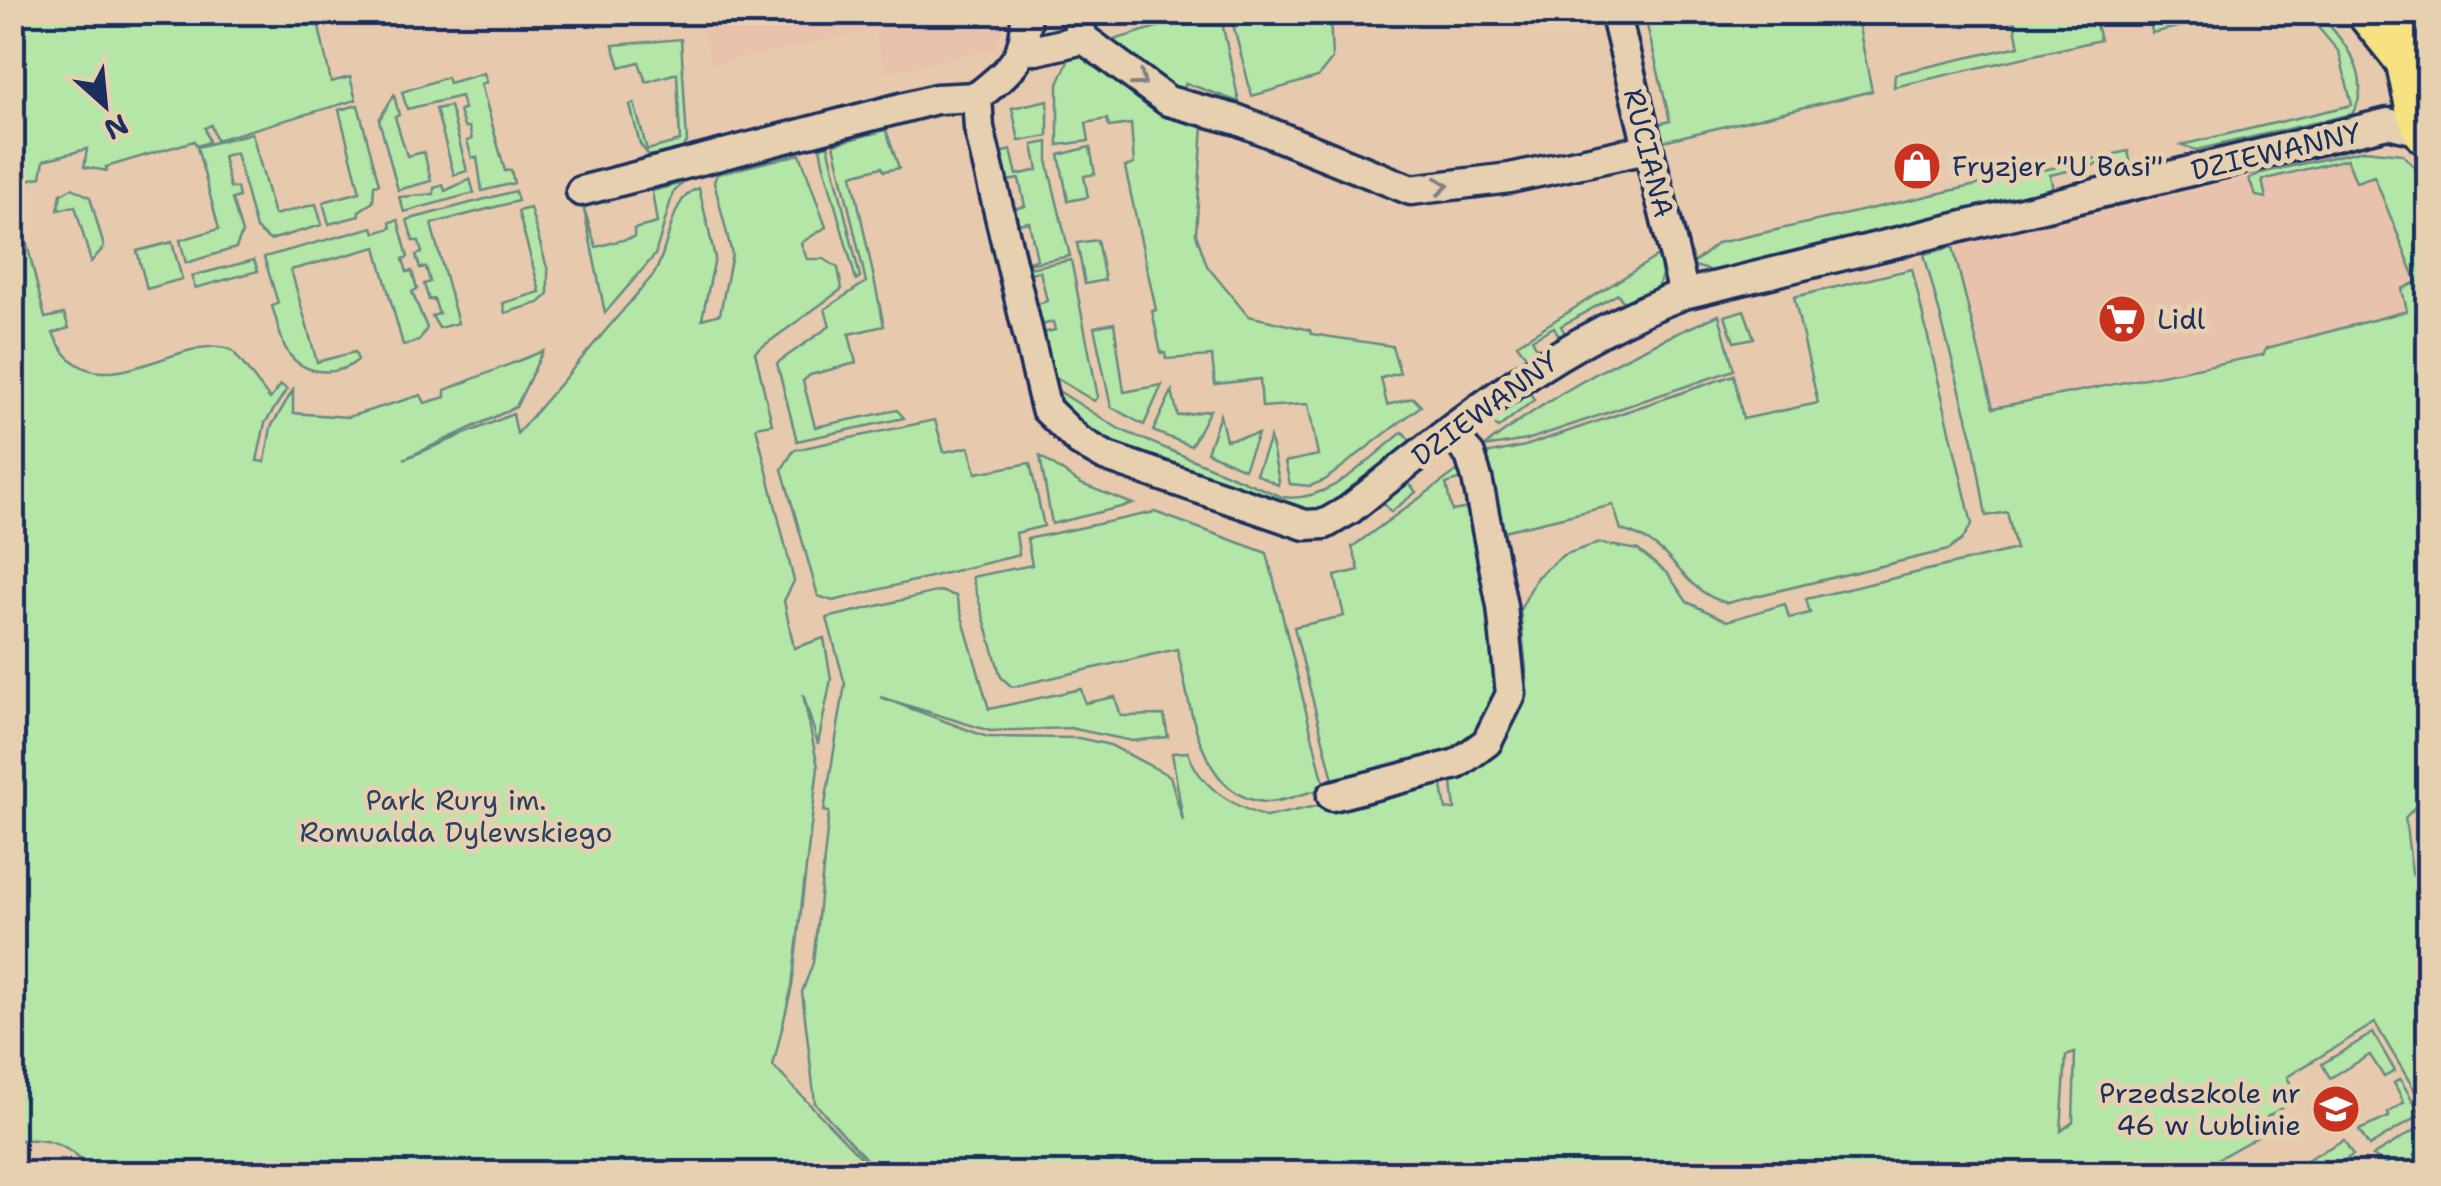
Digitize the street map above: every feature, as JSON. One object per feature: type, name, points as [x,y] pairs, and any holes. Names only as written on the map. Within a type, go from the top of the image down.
[{"type":"main road","points":[[2370,12],[2419,72],[2415,129]]},
{"type":"street","points":[[581,190],[936,99],[976,96],[1011,69],[1024,48],[1026,12]]},
{"type":"street","name":"RUCIANA","points":[[1614,12],[1684,294]]},
{"type":"street","points":[[1024,48],[1036,50],[1079,26],[1168,101],[1238,120],[1412,190],[1510,178],[1647,149]]},
{"type":"street","name":"DZIEWANNY","points":[[976,96],[979,128],[1046,409],[1079,441],[1107,456],[1242,507],[1304,525],[1325,524],[1349,510],[1504,388],[1556,355],[1630,314],[1684,294],[2415,129]]},
{"type":"street","points":[[1332,796],[1457,764],[1487,742],[1511,694],[1502,606],[1477,478],[1470,455],[1449,432]]},
{"type":"shaded area","points":[[700,13],[1009,13],[996,49],[885,73],[874,30],[711,65]]},
{"type":"shaded area","points":[[2364,150],[2417,282],[2407,311],[2268,348],[2263,355],[1992,408],[1953,247]]},
{"type":"green space","points":[[2149,12],[2238,12],[2238,13],[2152,33]]},
{"type":"green space","points":[[12,13],[316,13],[331,82],[350,77],[356,100],[216,140],[211,125],[205,128],[209,142],[197,146],[194,141],[106,167],[107,171],[84,167],[87,149],[44,160],[41,177],[13,183]]},
{"type":"green space","points":[[1179,13],[1220,13],[1239,102],[1186,83],[1181,95],[1107,42],[1167,24]]},
{"type":"green space","points":[[1230,13],[1330,13],[1332,59],[1318,77],[1252,96]]},
{"type":"green space","points":[[1644,13],[1856,13],[1872,91],[1659,142],[1654,125],[1670,121]]},
{"type":"green space","points":[[2012,13],[2093,13],[2100,40],[1894,87],[1895,74],[2019,46]]},
{"type":"green space","points":[[2306,13],[2319,13],[2353,60],[2360,86],[2352,114],[2196,150],[2181,145],[2352,105],[2339,52]]},
{"type":"green space","points":[[681,39],[687,142],[682,148],[649,156],[640,144],[630,105],[634,103],[647,150],[680,141],[677,73],[646,82],[639,62],[620,67],[613,45]]},
{"type":"green space","points":[[1072,52],[1203,125],[1196,234],[1207,266],[1248,316],[1310,330],[1311,334],[1392,346],[1400,373],[1381,378],[1387,405],[1413,398],[1421,406],[1325,480],[1310,486],[1290,484],[1285,462],[1318,455],[1308,404],[1262,407],[1260,379],[1215,384],[1212,356],[1166,359],[1165,353],[1161,353],[1152,311],[1156,310],[1125,167],[1134,164],[1131,124],[1109,127],[1107,119],[1086,123],[1089,141],[1058,145],[1058,84]]},
{"type":"green space","points":[[484,73],[487,82],[481,84],[505,171],[511,170],[514,183],[482,191],[477,157],[472,158],[467,141],[472,139],[469,127],[464,127],[459,111],[464,109],[461,96],[407,109],[402,92],[447,77],[449,83]]},
{"type":"green space","points":[[394,95],[399,115],[395,117],[407,156],[424,152],[431,181],[398,190],[379,120]]},
{"type":"green space","points":[[1048,100],[1048,136],[1019,141],[1012,108]]},
{"type":"green space","points":[[358,105],[379,184],[374,185],[373,202],[359,211],[359,216],[329,224],[323,202],[360,192],[339,110]]},
{"type":"green space","points":[[450,106],[467,171],[454,175],[436,109]]},
{"type":"green space","points":[[886,130],[899,168],[884,171],[882,167],[852,175],[884,326],[849,334],[856,363],[810,375],[803,381],[815,427],[897,410],[904,418],[797,441],[777,363],[830,326],[825,309],[866,282],[834,144]]},
{"type":"green space","points":[[252,133],[274,215],[316,204],[322,225],[270,240],[256,229],[236,153],[223,156],[230,188],[237,188],[239,197],[232,199],[242,233],[236,248],[186,263],[180,240],[219,229],[197,147]]},
{"type":"green space","points":[[1048,142],[1048,165],[1070,256],[1022,265],[1037,259],[1029,222],[1012,225],[1009,210],[1025,206],[1019,179],[1002,182],[995,154],[1011,150],[1017,175],[1038,170],[1033,145]]},
{"type":"green space","points":[[828,145],[860,277],[856,280],[823,162],[820,147]]},
{"type":"green space","points":[[1090,147],[1095,174],[1084,176],[1088,197],[1068,201],[1059,155]]},
{"type":"green space","points":[[2364,150],[2402,154],[2428,182],[2428,793],[2405,818],[2412,873],[2428,899],[2428,1113],[2375,1023],[2287,1077],[2298,1098],[2267,1117],[2273,1128],[2205,1166],[2213,1173],[879,1173],[815,1103],[802,992],[813,963],[829,812],[824,811],[845,684],[827,618],[940,591],[956,596],[989,709],[1081,689],[1085,703],[1115,697],[1121,716],[1164,715],[1168,737],[1132,741],[1070,728],[990,731],[880,697],[987,737],[1079,738],[1110,745],[1170,776],[1183,821],[1172,753],[1188,752],[1200,775],[1219,794],[1266,817],[1441,779],[1446,810],[1455,809],[1451,775],[1510,719],[1516,719],[1527,680],[1520,610],[1537,577],[1563,555],[1599,543],[1638,550],[1668,574],[1687,602],[1727,621],[1785,604],[1789,618],[1810,613],[1806,599],[2016,549],[2007,512],[1986,516],[1973,440],[1924,254],[1953,247],[1993,408],[2263,355],[2267,348],[2407,311],[2402,289],[2417,282],[2374,176],[2356,182],[2347,159],[2262,180],[2266,198],[2256,196],[2249,179]],"holes":[[[2075,1053],[2073,1122],[2061,1131],[2066,1056]]]},
{"type":"green space","points":[[2128,151],[2131,165],[2105,171],[2103,163],[2050,175],[2053,190],[1712,271],[1691,265],[1718,243]]},
{"type":"green space","name":"Park Rury im. Romualda Dylewskiego","points":[[800,154],[826,227],[801,243],[807,259],[824,259],[838,268],[842,289],[755,352],[772,424],[756,427],[794,581],[784,601],[794,648],[824,638],[831,679],[818,744],[803,694],[818,767],[792,986],[773,1066],[876,1173],[95,1174],[59,1145],[38,1140],[13,1141],[13,186],[45,318],[64,314],[69,328],[53,333],[70,359],[91,370],[114,372],[190,350],[213,347],[233,351],[270,399],[281,385],[287,389],[265,423],[257,461],[265,462],[271,427],[293,390],[293,413],[348,417],[421,395],[425,403],[445,397],[445,390],[543,351],[516,407],[404,459],[513,414],[517,434],[654,274],[676,212],[689,193],[699,188],[715,258],[702,319],[720,314],[732,254],[714,182],[717,174]]},
{"type":"green space","points":[[470,179],[474,193],[404,212],[399,197],[434,194],[434,188],[443,185],[445,191]]},
{"type":"green space","points":[[682,183],[673,193],[655,255],[605,313],[583,205],[596,247],[634,237],[634,229],[657,223],[652,191]]},
{"type":"green space","points":[[72,188],[90,197],[104,247],[91,262],[75,206],[58,210],[61,194]]},
{"type":"green space","points":[[515,191],[518,201],[431,224],[458,323],[439,328],[432,316],[439,314],[434,299],[429,300],[424,284],[430,282],[426,267],[420,268],[416,255],[422,253],[419,241],[413,241],[407,220]]},
{"type":"green space","points":[[530,208],[548,271],[548,295],[539,303],[505,313],[503,303],[540,292],[518,211]]},
{"type":"green space","points":[[398,220],[408,257],[403,259],[407,272],[412,271],[417,289],[412,292],[427,328],[419,341],[403,345],[376,247],[291,270],[317,362],[355,352],[358,360],[331,371],[302,365],[282,341],[272,306],[278,303],[264,257],[373,227],[375,233],[391,228],[390,222]]},
{"type":"green space","points":[[1097,240],[1105,280],[1085,284],[1077,243]]},
{"type":"green space","points":[[172,242],[182,279],[147,289],[137,251]]},
{"type":"green space","points":[[1661,254],[1660,282],[1651,293],[1625,305],[1618,294],[1561,326],[1567,337],[1561,340],[1554,327],[1532,339],[1539,352],[1527,357],[1517,344]]},
{"type":"green space","points":[[254,260],[258,271],[195,288],[192,276]]},
{"type":"green space","points":[[1071,260],[1098,397],[1094,401],[1049,374],[1039,334],[1055,330],[1053,322],[1037,326],[1032,306],[1047,301],[1040,271],[1024,274],[1023,269]]},
{"type":"green space","points":[[1912,269],[1972,524],[1962,540],[1948,550],[1727,603],[1697,588],[1655,546],[1621,530],[1613,505],[1504,531],[1492,522],[1481,455],[1525,446],[1734,375],[1743,419],[1818,403],[1794,297]]},
{"type":"green space","points":[[1744,310],[1754,338],[1734,342],[1725,316]]},
{"type":"green space","points":[[1719,315],[1734,370],[1527,440],[1484,447],[1597,373]]},
{"type":"green space","points":[[1114,323],[1124,392],[1162,385],[1144,425],[1111,407],[1094,327]]},
{"type":"green space","points":[[1052,387],[1119,429],[1282,497],[1316,494],[1332,487],[1403,432],[1414,446],[1329,508],[1301,513],[1114,448],[1078,422]]},
{"type":"green space","points":[[1527,388],[1534,400],[1498,428],[1487,415]]},
{"type":"green space","points":[[1172,391],[1178,416],[1210,410],[1191,446],[1153,431]]},
{"type":"green space","points":[[1220,415],[1226,440],[1258,434],[1244,469],[1207,452]]},
{"type":"green space","points":[[935,420],[944,452],[969,447],[976,473],[1030,463],[1044,526],[1016,533],[1019,555],[833,601],[818,596],[782,469],[794,450]]},
{"type":"green space","points":[[1270,438],[1279,481],[1278,485],[1256,474]]},
{"type":"green space","points":[[1040,456],[1081,484],[1133,504],[1052,524]]},
{"type":"green space","points":[[1465,465],[1468,477],[1446,484],[1452,511],[1474,507],[1504,666],[1500,692],[1467,749],[1335,787],[1294,627],[1344,616],[1335,576],[1359,570],[1352,547]]},
{"type":"green space","points":[[1407,480],[1416,492],[1391,512],[1381,500]]},
{"type":"green space","points":[[1155,512],[1267,553],[1325,788],[1264,802],[1242,796],[1224,782],[1200,742],[1177,649],[1012,687],[1001,677],[972,577],[1032,565],[1027,539]]},
{"type":"green space","points":[[2373,1033],[2395,1071],[2384,1077],[2370,1055],[2330,1078],[2322,1064]]},
{"type":"green space","points":[[2400,1079],[2421,1114],[2369,1146],[2359,1130],[2389,1117],[2388,1113],[2404,1102],[2394,1083]]},
{"type":"green space","points":[[2428,1122],[2428,1173],[2402,1173],[2372,1156]]},
{"type":"green space","points":[[2344,1140],[2353,1155],[2321,1173],[2282,1173]]},
{"type":"place","name":"Fryzjer \"U Basi\"","points":[[1917,166]]},
{"type":"place","name":"Lidl","points":[[2122,319]]},
{"type":"place","name":"Przedszkole nr 46 w Lublinie","points":[[2336,1109]]}]
